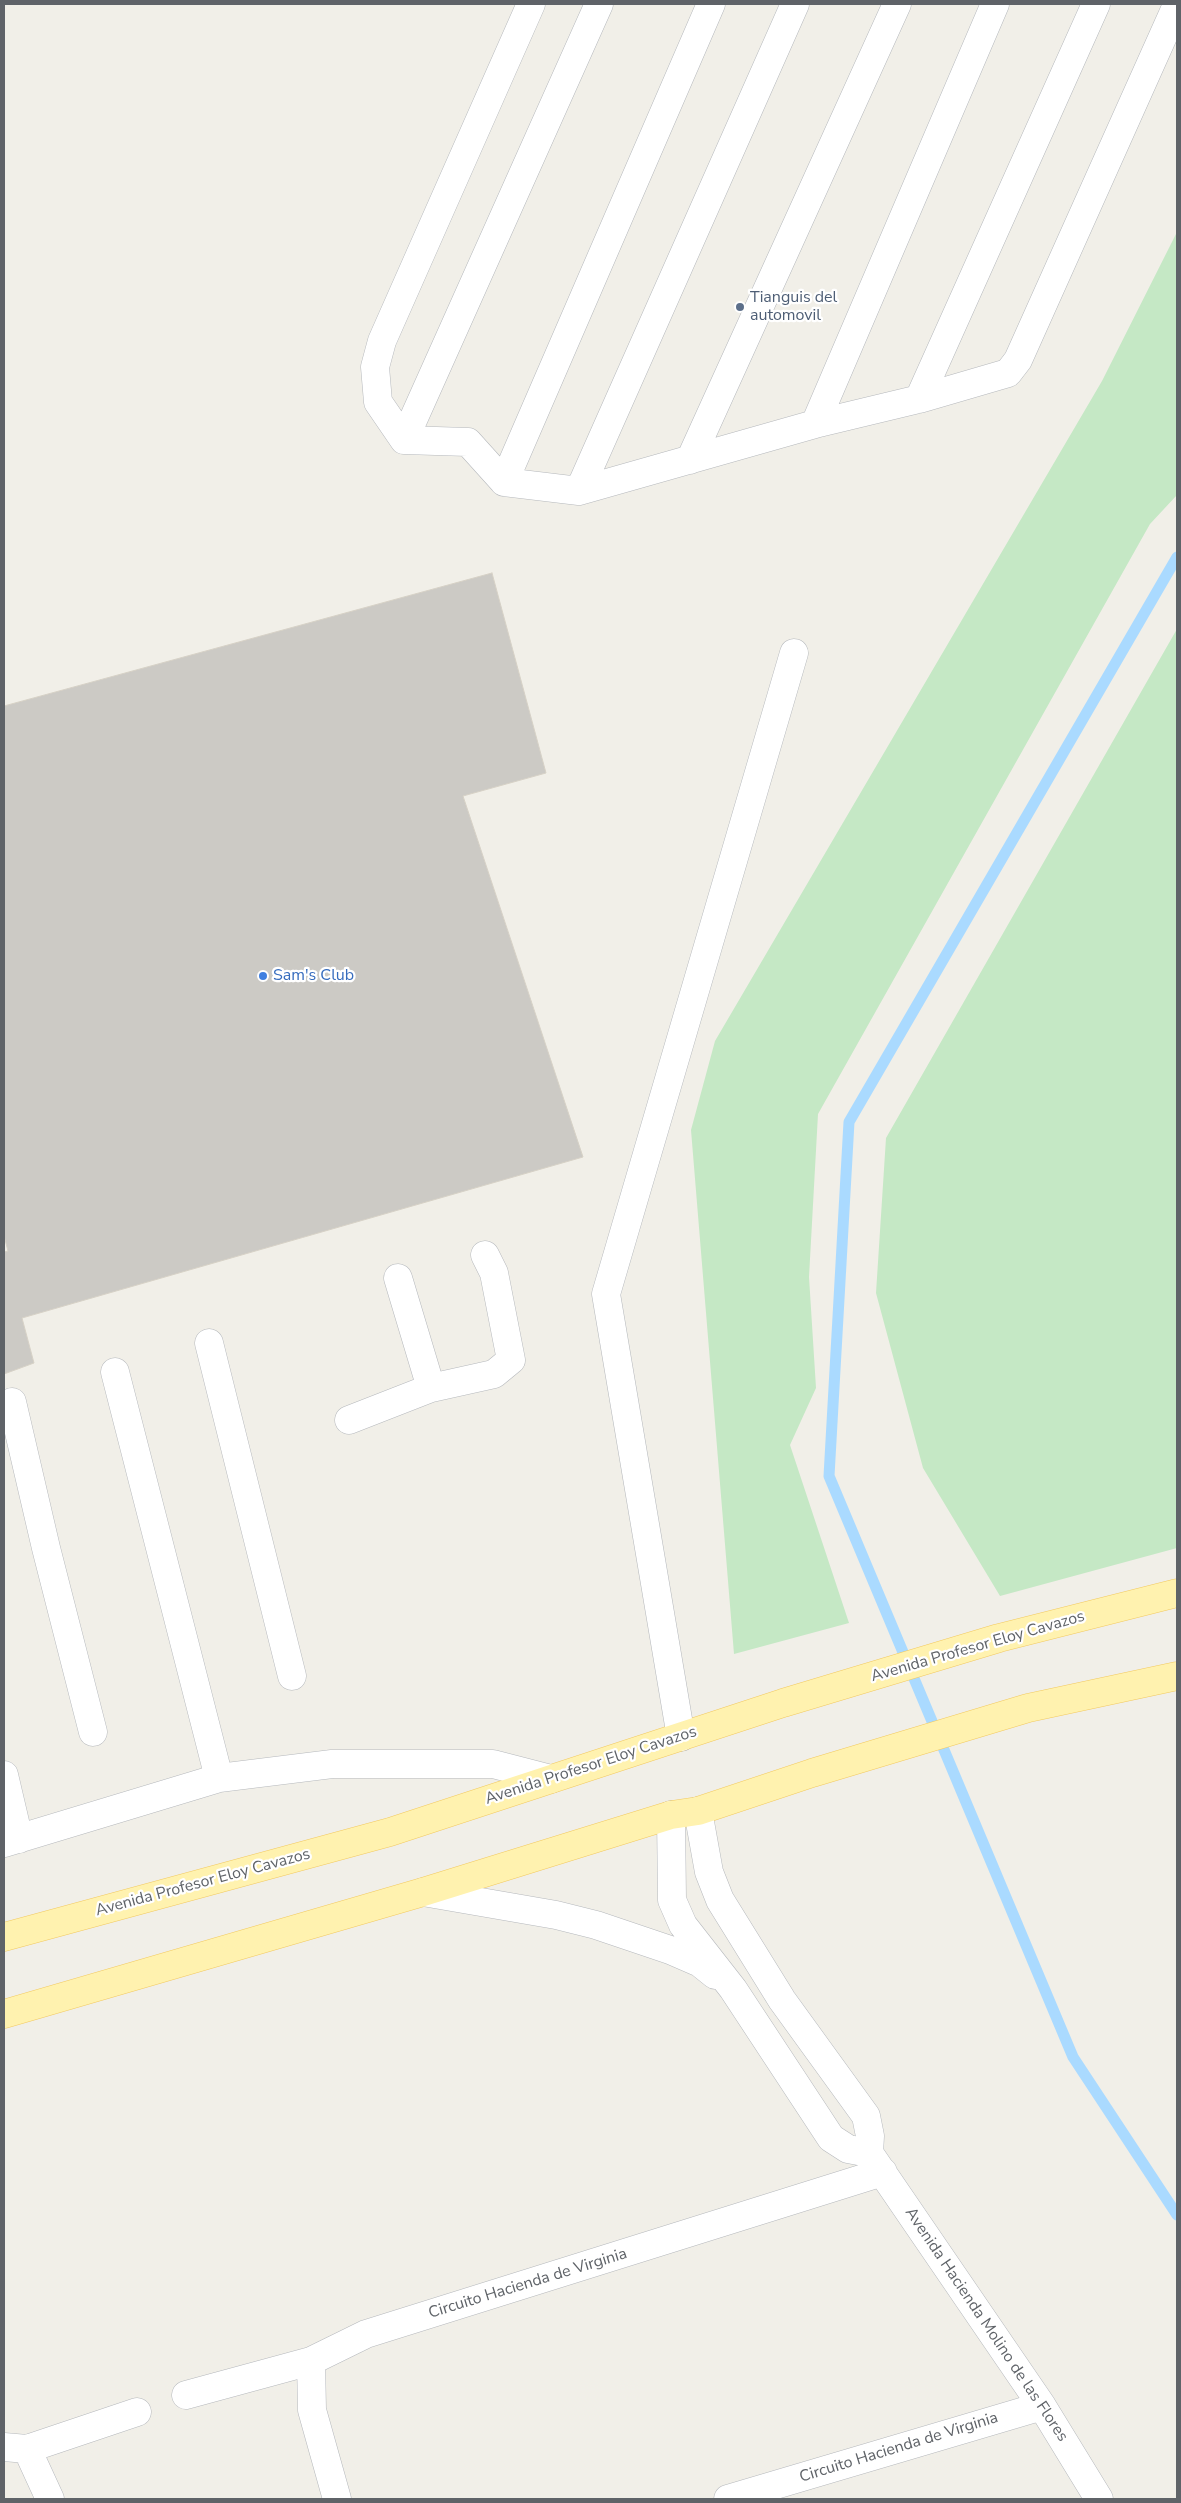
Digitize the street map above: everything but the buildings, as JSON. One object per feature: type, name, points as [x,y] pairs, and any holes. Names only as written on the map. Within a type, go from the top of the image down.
[{"type":"main road","name":"Avenida Profesor Eloy Cavazos","points":[[4,1937],[390,1832],[783,1703],[999,1638],[1177,1593]]},
{"type":"main road","points":[[4,2014],[423,1892],[671,1815],[698,1811],[812,1773],[1028,1708],[1177,1676]]},
{"type":"street","points":[[404,440],[378,402],[375,367],[382,341],[531,4]]},
{"type":"street","points":[[404,440],[599,4]]},
{"type":"street","points":[[504,482],[711,4]]},
{"type":"street","points":[[578,491],[795,4]]},
{"type":"street","points":[[690,460],[897,4]]},
{"type":"street","points":[[815,424],[996,4]]},
{"type":"street","points":[[919,399],[1096,4]]},
{"type":"street","points":[[404,440],[468,442],[504,482],[578,491],[815,424],[919,399],[1008,373],[1018,360],[1177,5]]},
{"type":"street","points":[[681,1737],[606,1294],[794,653]]},
{"type":"street","points":[[349,1420],[431,1388],[494,1374],[511,1360],[494,1273],[484,1255]]},
{"type":"street","points":[[398,1278],[431,1388]]},
{"type":"street","points":[[209,1343],[292,1676]]},
{"type":"street","points":[[115,1372],[219,1778]]},
{"type":"street","points":[[12,1402],[46,1548],[93,1732]]},
{"type":"street","points":[[4,1775],[12,1841],[219,1778],[332,1764],[493,1764],[551,1779]]},
{"type":"street","points":[[698,1811],[709,1872],[720,1900],[782,2000],[866,2116],[876,2163]]},
{"type":"street","points":[[671,1815],[672,1900],[683,1924],[733,1989],[831,2138],[876,2163]]},
{"type":"street","points":[[423,1892],[556,1915],[637,1937],[700,1963],[733,1989]]},
{"type":"street","name":"Circuito Hacienda de Virginia","points":[[186,2395],[311,2361],[366,2334],[876,2163]]},
{"type":"street","name":"Avenida Hacienda Molino de las Flores","points":[[876,2163],[1042,2406],[1098,2499]]},
{"type":"street","points":[[311,2361],[312,2410],[337,2499]]},
{"type":"street","name":"Circuito Hacienda de Virginia","points":[[728,2499],[1042,2406]]},
{"type":"street","points":[[50,2499],[16,2448],[137,2412]]},
{"type":"green space","points":[[1177,232],[1177,495],[1150,524],[818,1114],[809,1277],[816,1388],[790,1445],[849,1623],[734,1654],[691,1130],[715,1041],[1102,381]]},
{"type":"green space","points":[[1177,629],[1177,1548],[1000,1596],[923,1468],[876,1293],[886,1138]]},
{"type":"waterway","points":[[1177,557],[849,1122],[829,1476],[1073,2057],[1177,2215]]},
{"type":"place","name":"Tianguis del automovil","points":[[740,307]]},
{"type":"place","name":"Sam's Club","points":[[263,976]]}]
